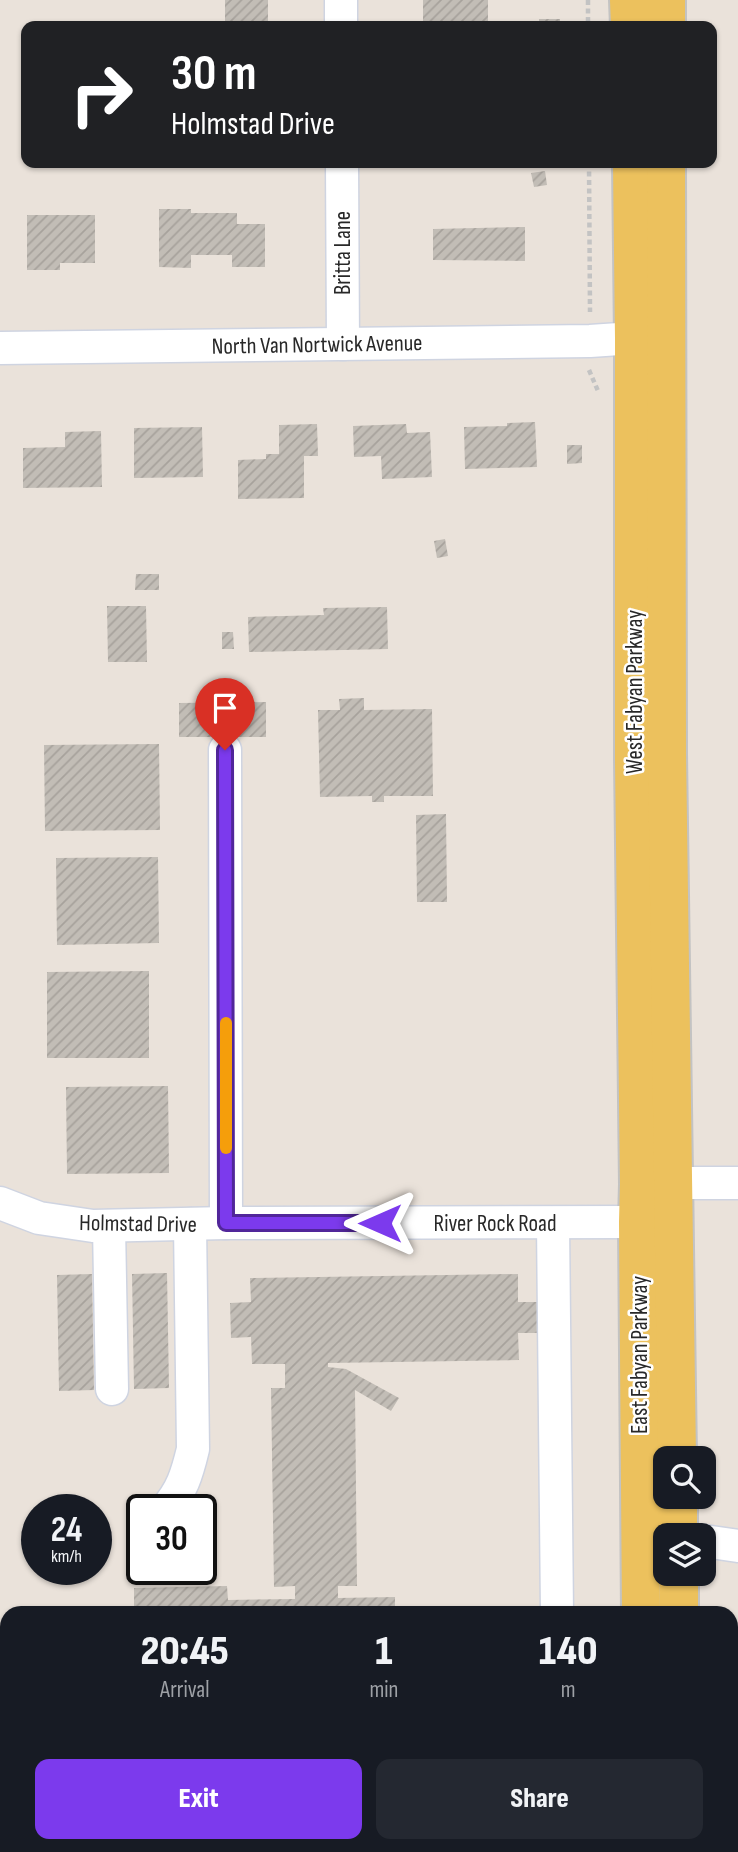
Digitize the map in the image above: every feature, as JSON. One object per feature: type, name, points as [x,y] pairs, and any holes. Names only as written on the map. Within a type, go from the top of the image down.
[{"type":"main road","points":[[629,0],[630,21]]},
{"type":"main road","points":[[666,0],[666,21]]},
{"type":"main road","name":"West Fabyan Parkway","points":[[632,168],[634,759],[657,1183]]},
{"type":"main road","name":"West Fabyan Parkway","points":[[638,1222],[657,1183],[667,728],[666,168]]},
{"type":"main road","name":"East Fabyan Parkway","points":[[657,1183],[676,1446]]},
{"type":"main road","name":"East Fabyan Parkway","points":[[638,1222],[641,1606]]},
{"type":"main road","points":[[679,1586],[679,1606]]},
{"type":"street","points":[[341,0],[341,21]]},
{"type":"street","name":"Britta Lane","points":[[342,168],[343,344]]},
{"type":"street","name":"North Van Nortwick Avenue","points":[[0,348],[590,341],[634,338]]},
{"type":"street","name":"Holmstad Drive","points":[[0,1203],[39,1218],[93,1226],[226,1223],[225,750]]},
{"type":"street","points":[[657,1183],[738,1183]]},
{"type":"street","name":"River Rock Road","points":[[226,1223],[638,1222]]},
{"type":"street","points":[[553,1223],[557,1606]]},
{"type":"street","points":[[178,1494],[187,1477],[194,1450],[190,1224]]},
{"type":"street","points":[[109,1226],[112,1389]]},
{"type":"street","points":[[716,1543],[738,1546]]},
{"type":"path","points":[[588,0],[589,21]]},
{"type":"building","points":[[225,0],[268,0],[268,21],[225,21]]},
{"type":"building","points":[[423,0],[488,0],[488,21],[423,21]]},
{"type":"building","points":[[539,19],[560,19],[560,21]]},
{"type":"building","points":[[545,171],[547,185],[534,187],[531,173]]},
{"type":"building","points":[[159,209],[191,209],[191,213],[237,213],[237,224],[265,224],[265,267],[232,267],[232,255],[191,255],[191,268],[159,267]]},
{"type":"building","points":[[27,215],[95,215],[95,263],[60,263],[60,270],[27,270]]},
{"type":"building","points":[[525,227],[525,261],[433,260],[433,229]]},
{"type":"building","points":[[535,422],[537,467],[465,469],[464,427]]},
{"type":"building","points":[[317,424],[318,456],[304,456],[304,498],[238,499],[238,460],[266,459],[266,454],[279,454],[279,425]]},
{"type":"building","points":[[406,424],[407,433],[430,432],[432,477],[382,479],[381,456],[354,457],[353,426]]},
{"type":"building","points":[[202,427],[203,477],[134,478],[134,428]]},
{"type":"building","points":[[101,431],[102,487],[23,488],[23,448],[65,447],[65,432]]},
{"type":"building","points":[[567,445],[582,445],[582,463],[567,464]]},
{"type":"building","points":[[445,539],[448,556],[437,558],[434,541]]},
{"type":"building","points":[[136,574],[159,574],[159,590],[135,590]]},
{"type":"building","points":[[107,606],[146,606],[147,662],[108,662]]},
{"type":"building","points":[[387,607],[388,649],[249,652],[248,617],[324,615],[323,608]]},
{"type":"building","points":[[222,632],[233,632],[234,649],[222,649]]},
{"type":"building","points":[[364,698],[364,710],[432,709],[433,796],[384,796],[384,802],[372,802],[372,796],[320,797],[318,710],[340,710],[339,699]]},
{"type":"building","points":[[266,702],[266,737],[179,737],[179,703]]},
{"type":"building","points":[[159,744],[160,830],[45,831],[44,745]]},
{"type":"building","points":[[446,814],[447,902],[417,902],[416,815]]},
{"type":"building","points":[[158,857],[159,943],[57,945],[56,858]]},
{"type":"building","points":[[149,971],[149,1058],[47,1058],[47,972]]},
{"type":"building","points":[[168,1086],[169,1173],[67,1174],[66,1087]]},
{"type":"building","points":[[167,1273],[169,1388],[134,1389],[132,1274]]},
{"type":"building","points":[[92,1274],[94,1390],[59,1391],[57,1275]]},
{"type":"building","points":[[518,1274],[518,1302],[540,1302],[540,1333],[518,1333],[519,1360],[328,1363],[328,1367],[346,1369],[399,1398],[391,1411],[355,1390],[357,1586],[338,1586],[338,1598],[395,1597],[395,1606],[134,1606],[134,1588],[227,1586],[228,1600],[295,1599],[295,1586],[274,1587],[271,1388],[285,1388],[285,1364],[252,1364],[251,1337],[231,1338],[230,1303],[251,1302],[250,1278]]},
{"type":"slow traffic","points":[[226,1023],[226,1148]]},
{"type":"route","points":[[225,750],[226,1223],[380,1223]]}]
